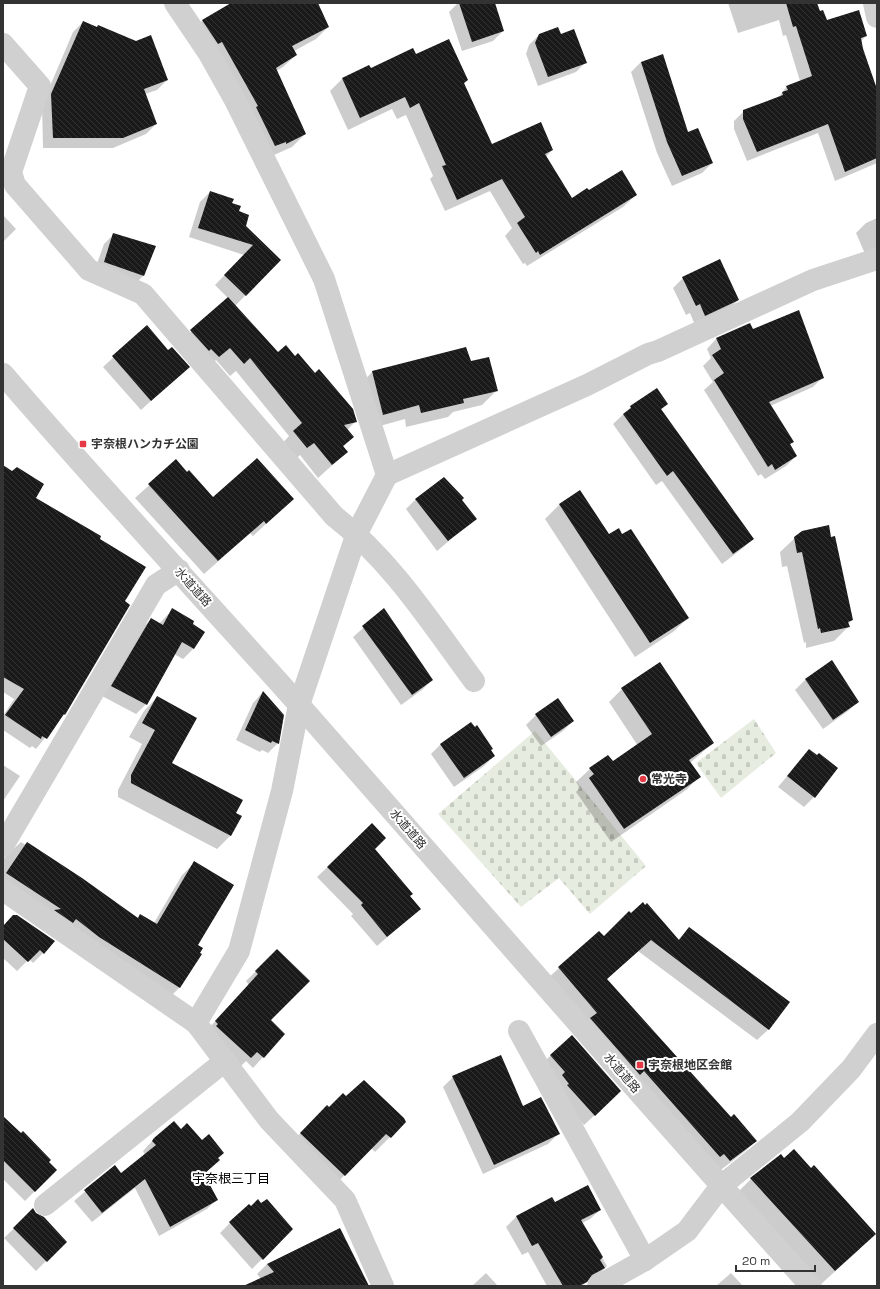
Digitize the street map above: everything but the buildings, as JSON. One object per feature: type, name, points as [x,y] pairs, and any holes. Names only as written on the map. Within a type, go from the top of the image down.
[{"type":"street","points":[[175,3],[208,52],[236,102],[324,279],[387,475]]},
{"type":"street","points":[[874,3],[877,17]]},
{"type":"street","points":[[3,44],[40,86],[12,172],[14,185],[89,270],[143,294],[334,516],[357,533],[394,572],[474,681]]},
{"type":"street","points":[[196,1023],[239,951],[282,791],[299,705],[357,533],[387,475],[586,385],[648,354],[658,351],[813,280],[877,259]]},
{"type":"street","name":"水道道路","points":[[3,374],[72,454],[179,570],[299,705],[721,1186],[811,1286]]},
{"type":"street","points":[[3,846],[156,585],[179,570]]},
{"type":"street","points":[[3,890],[196,1023],[269,1120],[345,1200],[382,1286]]},
{"type":"street","points":[[519,1031],[645,1260]]},
{"type":"street","points":[[598,1286],[645,1260],[687,1231],[721,1186],[800,1122],[851,1068],[877,1034]]},
{"type":"street","points":[[45,1205],[225,1061]]},
{"type":"green space","points":[[754,719],[776,753],[721,798],[696,763]]},
{"type":"green space","points":[[535,731],[646,866],[590,914],[559,878],[521,907],[438,814]]},
{"type":"place","name":"宇奈根ハンカチ公園","points":[[83,444]]},
{"type":"place","name":"常光寺","points":[[643,779]]},
{"type":"place","name":"宇奈根地区会館","points":[[640,1065]]},
{"type":"district","name":"宇奈根三丁目","points":[[231,1178]]}]
